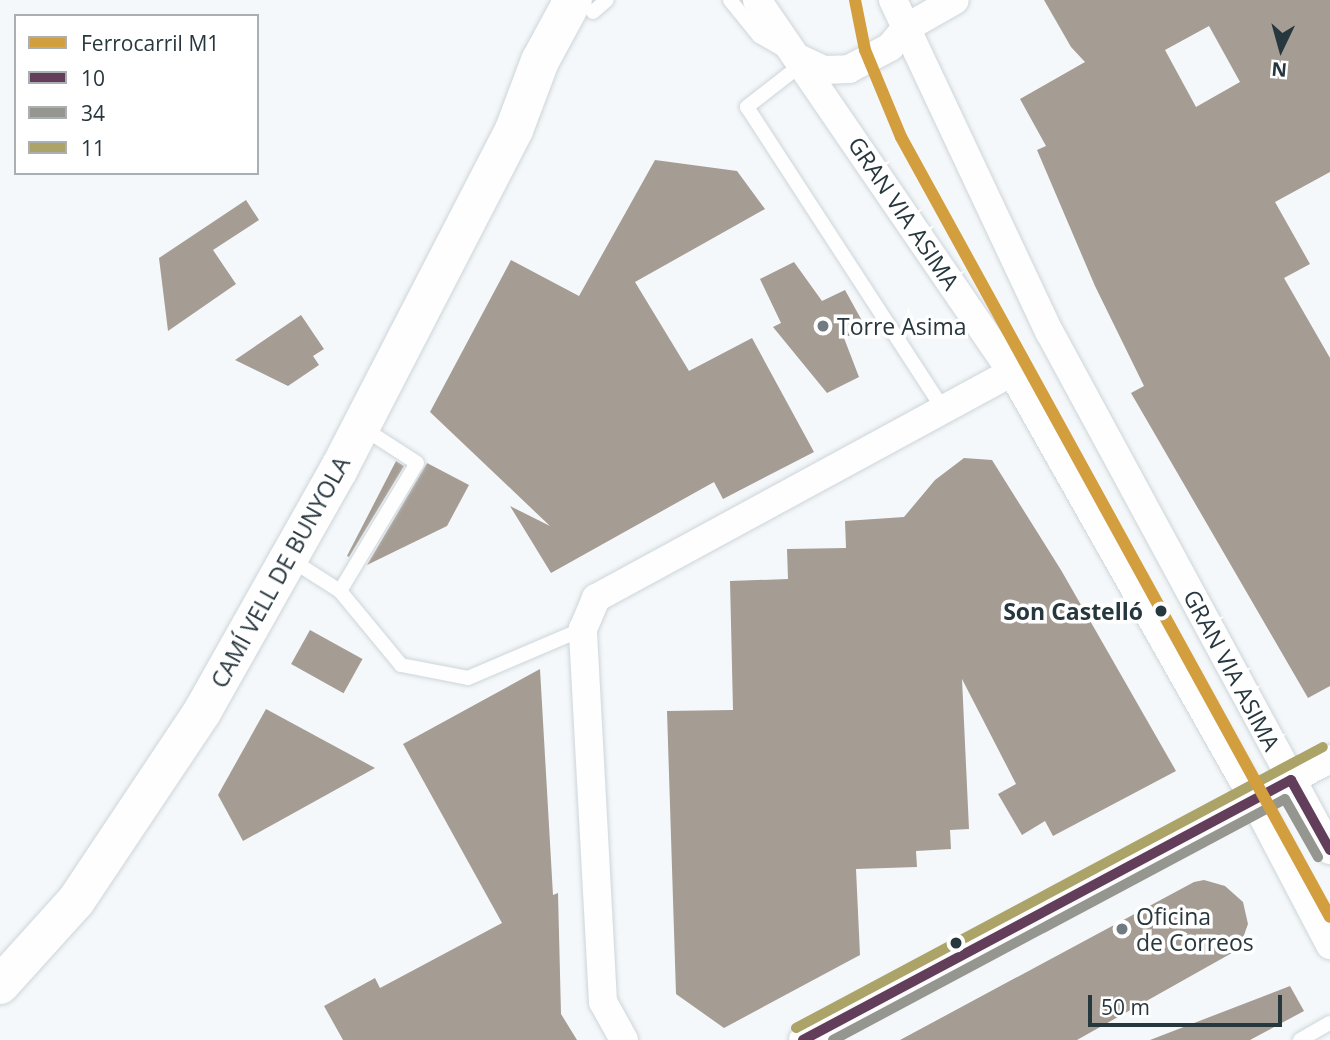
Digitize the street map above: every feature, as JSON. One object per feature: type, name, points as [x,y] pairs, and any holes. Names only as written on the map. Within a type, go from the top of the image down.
[{"type":"main road","name":"CAMÍ VELL DE BUNYOLA","points":[[0,985],[76,901],[202,712],[361,426],[514,130],[540,61],[594,3]]},
{"type":"street","name":"GRAN VIA ASIMA","points":[[757,0],[1012,372],[1254,800],[1330,945]]},
{"type":"street","name":"GRAN VIA ASIMA","points":[[893,0],[1050,333],[1330,850]]},
{"type":"street","points":[[800,61],[824,70],[849,69],[890,47],[906,28],[954,0]]},
{"type":"street","points":[[624,1040],[603,1002],[583,629],[596,598],[1012,372]]},
{"type":"street","points":[[803,1040],[1330,759]]},
{"type":"lane","points":[[730,0],[759,36],[800,61],[747,107],[943,409]]},
{"type":"lane","points":[[340,591],[417,463],[361,426]]},
{"type":"lane","points":[[289,558],[340,591],[401,665],[468,678],[583,629]]},
{"type":"lane","points":[[1300,1040],[1330,1023]]},
{"type":"building","points":[[1044,0],[1330,0],[1330,172],[1275,202],[1310,264],[1284,278],[1330,358],[1330,686],[1308,698],[1131,393],[1144,386],[1095,286],[1037,150],[1046,146],[1020,99],[1085,62],[1071,47]],"holes":[[[1209,26],[1240,82],[1196,107],[1165,50]]]},
{"type":"building","points":[[655,160],[737,171],[765,209],[635,282],[689,371],[752,338],[814,452],[723,499],[714,482],[551,573],[510,506],[550,526],[430,412],[511,260],[579,296]]},
{"type":"building","points":[[246,200],[259,220],[213,250],[236,284],[168,331],[159,258]]},
{"type":"building","name":"Torre Asima","points":[[794,262],[822,301],[845,290],[866,328],[844,338],[859,377],[827,393],[773,327],[781,323],[760,279]]},
{"type":"building","points":[[301,315],[324,349],[313,356],[319,365],[288,386],[235,360]]},
{"type":"building","points":[[964,458],[992,460],[1061,570],[1176,771],[1053,836],[1045,821],[1022,835],[998,794],[1016,784],[962,679],[969,829],[950,830],[951,849],[916,851],[917,867],[856,869],[860,955],[724,1028],[676,994],[667,711],[733,710],[730,581],[788,579],[787,549],[846,548],[845,521],[904,517],[935,480]]},
{"type":"building","points":[[396,461],[404,466],[349,557],[347,556]]},
{"type":"building","points":[[427,463],[469,485],[447,526],[367,565]]},
{"type":"building","points":[[310,630],[362,659],[344,693],[291,664]]},
{"type":"building","points":[[540,669],[553,895],[558,893],[561,1014],[577,1040],[343,1040],[324,1006],[375,978],[380,988],[502,923],[403,744]]},
{"type":"building","points":[[266,709],[375,768],[243,841],[218,795]]},
{"type":"building","points":[[1204,880],[1225,886],[1243,902],[1248,924],[1239,949],[1077,1040],[900,1040],[1194,882]]},
{"type":"building","points":[[1290,986],[1304,1011],[1250,1040],[1150,1040]]},
{"type":"rail line","name":"M1","points":[[855,0],[865,50],[901,137],[1330,917]]},
{"type":"transit line","name":"11","points":[[796,1028],[1323,747]]},
{"type":"transit line","name":"10","points":[[803,1040],[1291,780],[1330,850]]},
{"type":"transit line","name":"34","points":[[833,1040],[1285,799],[1318,857]]},
{"type":"place","name":"Torre Asima","points":[[823,326]]},
{"type":"place","name":"Son Castelló","points":[[1161,611]]},
{"type":"place","name":"Oficina de Correos","points":[[1122,929]]}]
